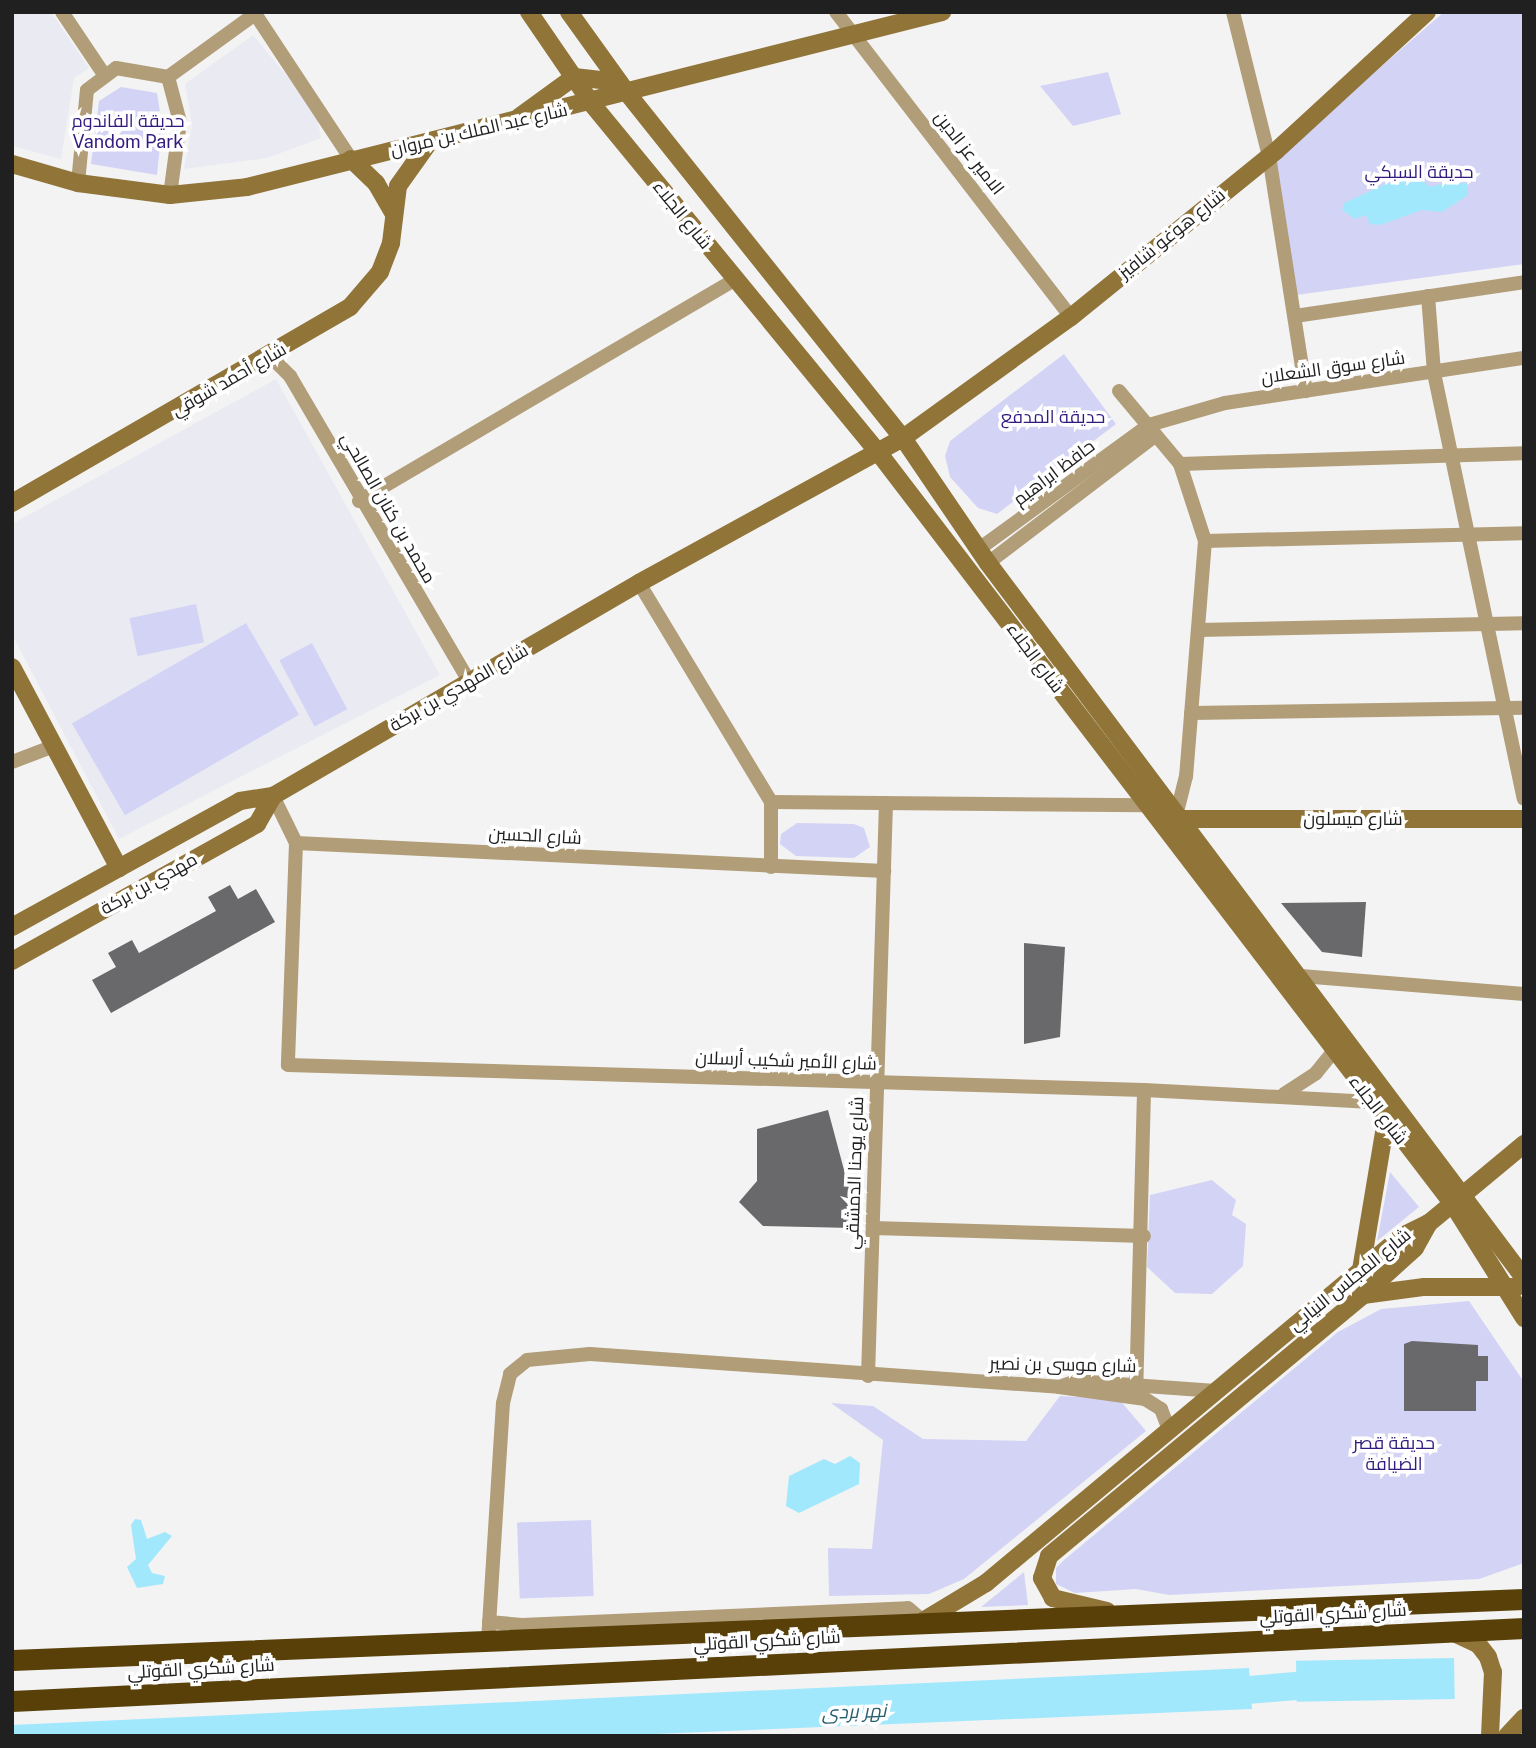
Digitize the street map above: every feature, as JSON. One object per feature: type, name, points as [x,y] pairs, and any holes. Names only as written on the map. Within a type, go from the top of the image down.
[{"type":"highway","name":"شارع شكري القوتلي","points":[[12,1660],[488,1631],[923,1621],[1524,1599]]},
{"type":"highway","name":"شارع شكري القوتلي","points":[[12,1701],[1524,1628]]},
{"type":"main road","name":"شارع الجلاء","points":[[529,12],[593,104],[734,280],[878,452],[1386,1120],[1458,1198]]},
{"type":"main road","name":"شارع الجلاء","points":[[569,12],[623,88],[903,438],[984,556],[1301,976],[1519,1284],[1524,1318]]},
{"type":"main road","name":"شارع عبد الملك بن مروان","points":[[12,164],[78,183],[170,194],[247,187],[516,119],[593,104],[623,88],[942,12]]},
{"type":"main road","name":"شارع هوغو شافيز","points":[[903,438],[1071,317],[1269,156],[1427,12]]},
{"type":"main road","points":[[516,119],[573,77],[623,88]]},
{"type":"main road","name":"شارع أحمد شوقي","points":[[12,503],[271,357],[349,307],[372,285],[387,258],[393,212],[403,174],[430,141]]},
{"type":"main road","points":[[351,159],[376,183],[393,212]]},
{"type":"main road","name":"شارع المهدي بن بركة","points":[[12,928],[240,801],[273,796],[639,583],[903,438]]},
{"type":"main road","points":[[12,667],[118,868]]},
{"type":"main road","name":"مهدي بن بركة","points":[[12,961],[257,824],[273,796]]},
{"type":"main road","name":"شارع ميسلون","points":[[1179,815],[1524,819]]},
{"type":"main road","points":[[1361,1270],[1386,1120]]},
{"type":"main road","points":[[1429,1223],[1524,1144]]},
{"type":"main road","name":"شارع المجلس النيابي","points":[[923,1621],[986,1583],[1402,1236],[1429,1223]]},
{"type":"main road","name":"شارع المجلس النيابي","points":[[1114,1612],[1053,1598],[1042,1578],[1049,1556],[1363,1295],[1415,1248],[1429,1223]]},
{"type":"main road","points":[[1363,1295],[1424,1287],[1519,1284]]},
{"type":"main road","points":[[1448,1631],[1465,1635],[1488,1657],[1493,1672],[1490,1736]]},
{"type":"main road","points":[[1507,1736],[1524,1718]]},
{"type":"street","points":[[62,12],[105,76]]},
{"type":"street","name":"الامير عز الدين","points":[[836,12],[1071,317]]},
{"type":"street","points":[[1233,12],[1269,156],[1306,391]]},
{"type":"street","points":[[78,183],[87,90],[116,68],[169,77],[255,13],[351,159]]},
{"type":"street","points":[[169,77],[180,122],[170,194]]},
{"type":"street","points":[[359,501],[734,280]]},
{"type":"street","points":[[1295,316],[1524,282]]},
{"type":"street","points":[[1428,296],[1434,373],[1524,799]]},
{"type":"street","name":"محمد بن كنان الصالحي","points":[[271,357],[290,376],[359,501],[469,681]]},
{"type":"street","name":"شارع سوق الشعلان","points":[[1153,430],[1226,403],[1524,358]]},
{"type":"street","points":[[1119,391],[1180,464],[1205,541],[1186,776],[1179,815]]},
{"type":"street","points":[[984,556],[1153,430]]},
{"type":"street","points":[[1180,464],[1524,453]]},
{"type":"street","points":[[1205,541],[1524,533]]},
{"type":"street","points":[[639,583],[771,802],[771,867]]},
{"type":"street","points":[[1198,630],[1524,623]]},
{"type":"street","points":[[1191,713],[1524,708]]},
{"type":"street","points":[[12,762],[54,746]]},
{"type":"street","points":[[273,796],[296,843]]},
{"type":"street","points":[[771,802],[1147,805]]},
{"type":"street","name":"شارع يوحنا الدمشقي","points":[[868,1376],[886,803]]},
{"type":"street","name":"شارع الحسين","points":[[296,843],[884,871]]},
{"type":"street","name":"شارع الأمير شكيب أرسلان","points":[[296,843],[288,1065],[1144,1090],[1282,1095],[1372,1102]]},
{"type":"street","points":[[1301,976],[1524,994]]},
{"type":"street","points":[[1282,1095],[1306,1081],[1333,1052]]},
{"type":"street","points":[[1144,1090],[1144,1236],[1136,1391],[1161,1409],[1169,1430]]},
{"type":"street","points":[[873,1228],[1144,1236]]},
{"type":"street","name":"شارع موسى بن نصير","points":[[488,1631],[503,1403],[510,1374],[527,1360],[590,1354],[868,1376],[1059,1387],[1076,1381],[1136,1391],[1216,1391]]},
{"type":"shaded area","points":[[12,12],[51,12],[89,68],[74,78],[61,159],[12,146]]},
{"type":"shaded area","points":[[253,35],[316,111],[321,138],[267,158],[184,169],[192,125],[185,84]]},
{"type":"shaded area","points":[[276,379],[440,675],[119,839],[12,634],[12,524]]},
{"type":"green space","name":"حديقة السبكي","points":[[1444,12],[1524,12],[1524,264],[1296,295],[1272,161]]},
{"type":"green space","points":[[1108,72],[1121,114],[1073,126],[1040,86]]},
{"type":"green space","name":"حديقة الفاندوم Vandom Park","points":[[121,87],[157,93],[162,125],[157,175],[91,164],[99,101]]},
{"type":"green space","name":"حديقة المدفع","points":[[1064,354],[1116,424],[997,514],[978,508],[950,477],[945,456],[950,441]]},
{"type":"green space","points":[[196,604],[204,642],[138,656],[129,618]]},
{"type":"green space","points":[[246,623],[299,715],[125,815],[72,724]]},
{"type":"green space","points":[[312,643],[347,709],[315,727],[279,660]]},
{"type":"green space","points":[[797,823],[854,824],[864,828],[870,847],[854,858],[796,856],[780,844],[781,834]]},
{"type":"green space","points":[[1390,1172],[1419,1207],[1377,1241]]},
{"type":"green space","points":[[1212,1180],[1236,1200],[1232,1215],[1246,1224],[1243,1266],[1212,1294],[1175,1293],[1147,1267],[1150,1195]]},
{"type":"green space","name":"حديقة قصر الضيافة","points":[[1469,1301],[1524,1382],[1524,1563],[1479,1579],[1169,1595],[1136,1589],[1075,1593],[1056,1584],[1056,1568],[1064,1560],[1338,1332],[1381,1309]]},
{"type":"green space","points":[[1060,1396],[1119,1399],[1146,1431],[964,1579],[929,1594],[829,1596],[828,1548],[872,1549],[883,1440],[831,1403],[873,1406],[923,1439],[1026,1441]]},
{"type":"green space","points":[[591,1520],[594,1596],[520,1599],[517,1523]]},
{"type":"green space","points":[[1024,1572],[1028,1605],[981,1607]]},
{"type":"water","points":[[1419,177],[1430,187],[1450,181],[1468,184],[1468,195],[1442,212],[1422,210],[1380,225],[1370,224],[1366,215],[1355,219],[1342,210],[1344,203],[1386,184]]},
{"type":"water","points":[[850,1456],[860,1463],[859,1484],[799,1513],[786,1506],[789,1476],[824,1459],[835,1464]]},
{"type":"water","points":[[135,1519],[141,1520],[147,1539],[165,1532],[172,1536],[148,1565],[152,1573],[165,1576],[163,1584],[137,1588],[127,1567],[136,1559],[131,1525]]},
{"type":"water","points":[[1454,1658],[1455,1699],[1297,1702],[1296,1661]]},
{"type":"water","points":[[1249,1668],[1252,1709],[607,1736],[12,1736],[12,1725]]},
{"type":"building","points":[[230,885],[238,899],[256,889],[275,922],[111,1013],[92,980],[116,967],[108,953],[132,940],[139,953],[216,911],[208,897]]},
{"type":"building","points":[[1366,902],[1362,957],[1322,952],[1281,903]]},
{"type":"building","points":[[1024,943],[1065,947],[1060,1037],[1024,1044]]},
{"type":"building","points":[[828,1110],[851,1196],[853,1228],[763,1226],[739,1202],[757,1181],[757,1129]]},
{"type":"building","points":[[1412,1341],[1478,1345],[1478,1356],[1488,1356],[1488,1381],[1476,1381],[1476,1411],[1404,1411],[1404,1344]]},
{"type":"waterway","name":"نهر بردى","points":[[1212,1693],[1332,1683]]}]
